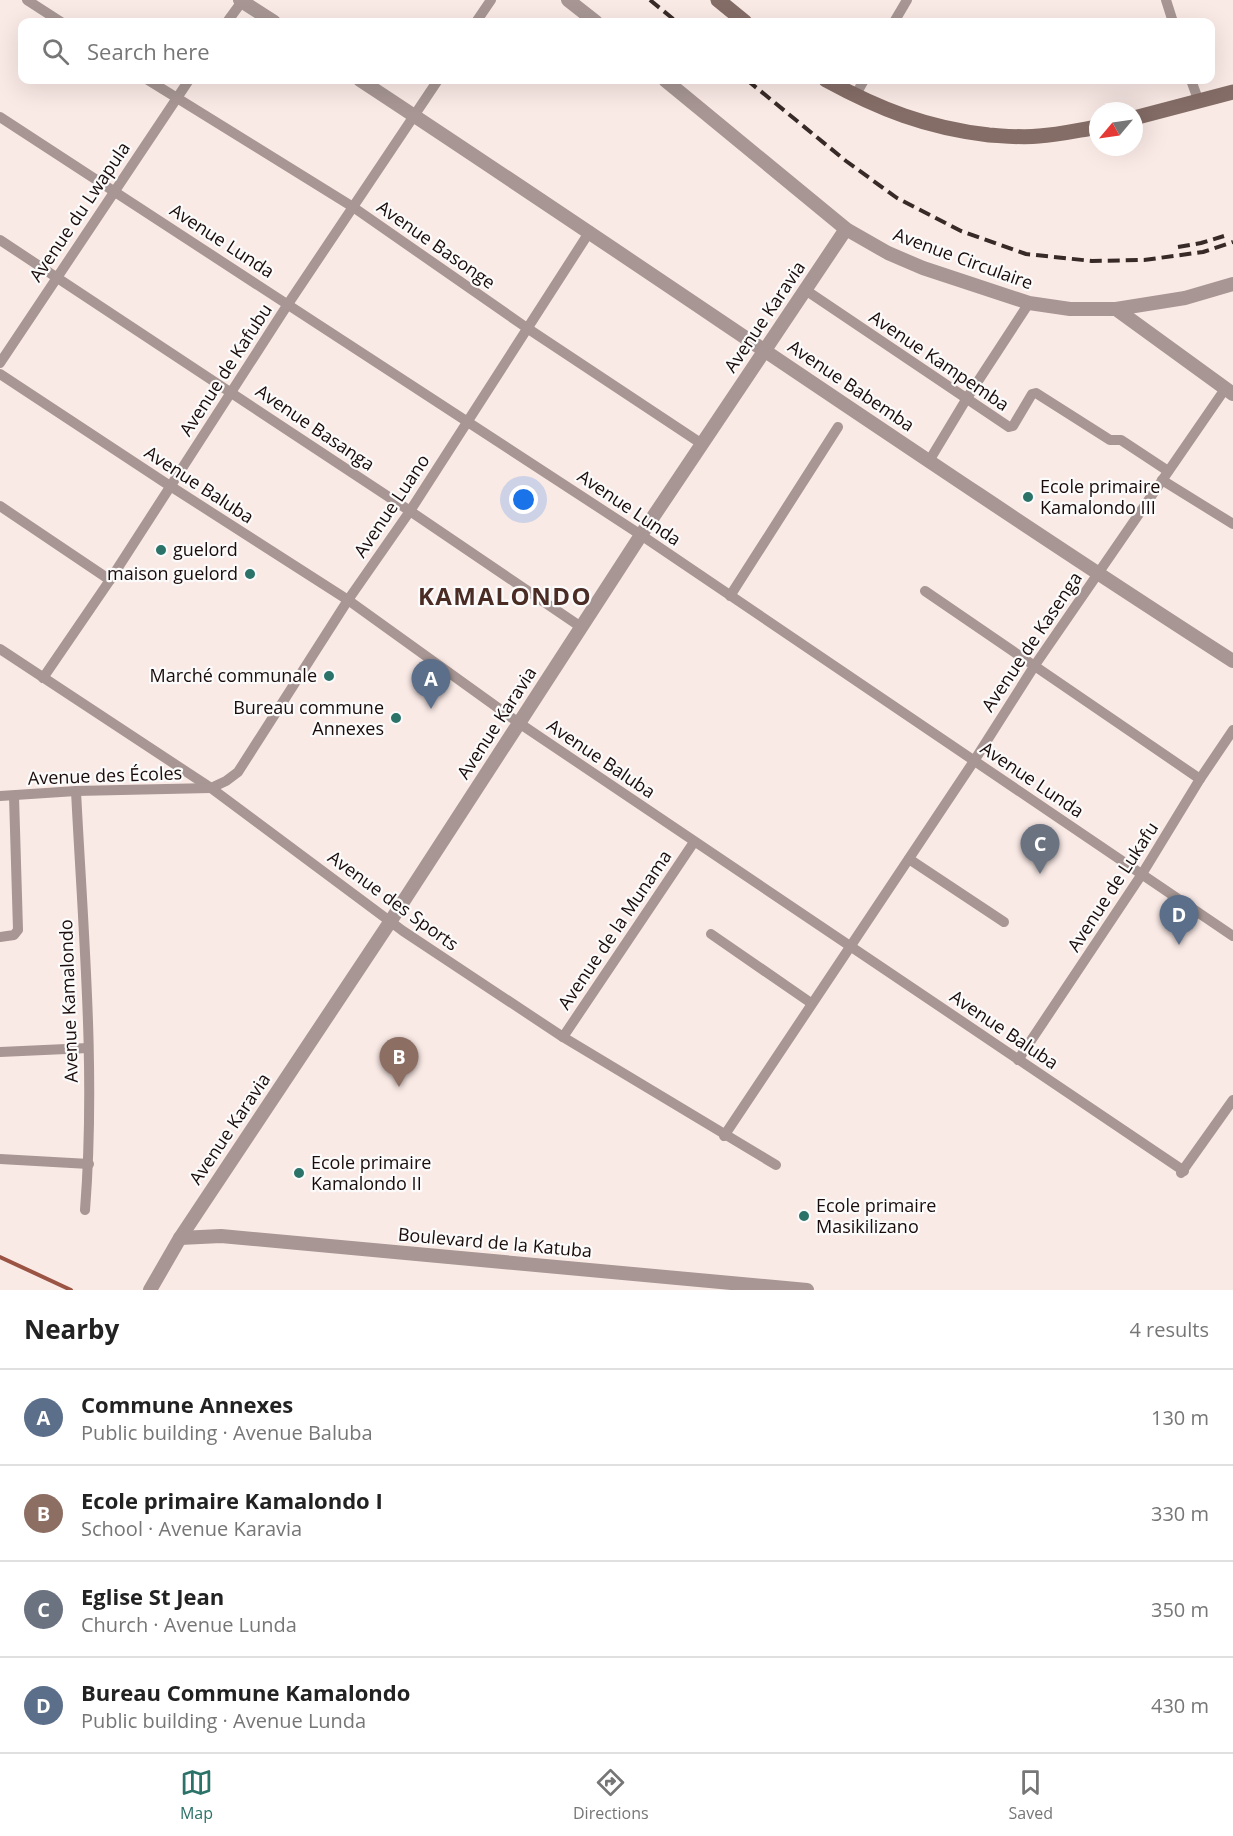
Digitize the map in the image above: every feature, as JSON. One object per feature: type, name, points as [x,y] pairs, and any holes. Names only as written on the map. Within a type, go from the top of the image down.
[{"type":"main road","points":[[718,0],[740,18]]},
{"type":"main road","points":[[833,84],[887,111],[918,122],[976,133],[1038,136],[1089,128]]},
{"type":"main road","points":[[1143,116],[1233,92]]},
{"type":"street","points":[[27,0],[55,18]]},
{"type":"street","points":[[230,18],[242,0],[268,18]]},
{"type":"street","points":[[479,18],[491,0]]},
{"type":"street","points":[[568,0],[591,18]]},
{"type":"street","points":[[896,18],[907,0]]},
{"type":"street","points":[[1166,0],[1172,18]]},
{"type":"street","name":"Avenue Basonge","points":[[154,84],[353,207],[527,328],[702,444]]},
{"type":"street","name":"Avenue du Lwapula","points":[[0,363],[113,190],[186,84]]},
{"type":"street","name":"Avenue Babemba","points":[[366,84],[590,231],[1097,574],[1233,661]]},
{"type":"street","name":"Avenue de Kafubu","points":[[43,678],[110,580],[288,304],[435,84]]},
{"type":"street","name":"Avenue Circulaire","points":[[670,84],[846,229],[888,253],[923,268],[1029,303],[1070,309],[1116,309],[1185,298],[1233,285]]},
{"type":"street","points":[[855,96],[862,84]]},
{"type":"street","points":[[1192,84],[1199,102]]},
{"type":"street","name":"Avenue Lunda","points":[[0,117],[640,535],[1233,936]]},
{"type":"street","name":"Avenue Karavia","points":[[150,1290],[180,1238],[390,922],[640,535],[846,229]]},
{"type":"street","name":"Avenue Luano","points":[[211,788],[226,782],[246,762],[269,722],[348,600],[410,511],[590,231]]},
{"type":"street","name":"Avenue Basanga","points":[[0,240],[581,627]]},
{"type":"street","name":"Avenue Kampemba","points":[[804,290],[1009,428],[1013,426],[1032,394],[1036,393],[1110,440],[1121,440],[1233,524]]},
{"type":"street","points":[[929,460],[1029,303]]},
{"type":"street","points":[[1116,309],[1229,391]]},
{"type":"street","name":"Avenue Baluba","points":[[0,374],[348,600],[519,723],[1183,1172],[1233,1100]]},
{"type":"street","name":"Avenue de Kasenga","points":[[724,1136],[1035,665],[1165,475],[1229,391]]},
{"type":"street","points":[[730,596],[838,427]]},
{"type":"street","points":[[0,506],[110,580]]},
{"type":"street","points":[[925,591],[1200,779]]},
{"type":"street","name":"Avenue des Sports","points":[[0,649],[211,788],[390,922],[563,1037],[724,1136],[776,1165]]},
{"type":"street","name":"Avenue de Lukafu","points":[[1018,1060],[1142,874],[1233,730]]},
{"type":"street","name":"Avenue des Écoles","points":[[0,796],[76,791],[211,788]]},
{"type":"street","name":"Avenue Kamalondo","points":[[76,791],[88,1048],[89,1164],[86,1210]]},
{"type":"street","points":[[0,937],[14,935],[18,930],[14,796]]},
{"type":"street","name":"Avenue de la Munama","points":[[563,1037],[694,842]]},
{"type":"street","points":[[909,859],[1004,922]]},
{"type":"street","points":[[711,934],[811,1003]]},
{"type":"street","points":[[0,1052],[88,1048]]},
{"type":"street","points":[[0,1159],[89,1164]]},
{"type":"street","name":"Boulevard de la Katuba","points":[[180,1238],[221,1236],[807,1290]]},
{"type":"waterway","points":[[0,1257],[71,1290]]},
{"type":"railway","points":[[650,0],[672,18]]},
{"type":"railway","points":[[752,84],[846,161],[897,198],[961,231],[1026,254],[1092,261],[1144,260],[1203,252],[1233,242]]},
{"type":"railway","points":[[1178,247],[1224,236]]},
{"type":"place","name":"Ecole primaire Kamalondo III","points":[[1028,497]]},
{"type":"place","name":"guelord","points":[[161,550]]},
{"type":"place","name":"maison guelord","points":[[250,574]]},
{"type":"place","name":"Marché communale","points":[[329,676]]},
{"type":"place","name":"Commune Annexes","points":[[431,709]]},
{"type":"place","name":"Bureau commune Annexes","points":[[396,718]]},
{"type":"place","name":"Eglise St Jean","points":[[1040,874]]},
{"type":"place","name":"Bureau Commune Kamalondo","points":[[1179,945]]},
{"type":"place","name":"Ecole primaire Kamalondo I","points":[[399,1087]]},
{"type":"place","name":"Ecole primaire Kamalondo II","points":[[299,1173]]},
{"type":"place","name":"Ecole primaire Masikilizano","points":[[804,1216]]},
{"type":"district","name":"KAMALONDO","points":[[505,597]]}]
